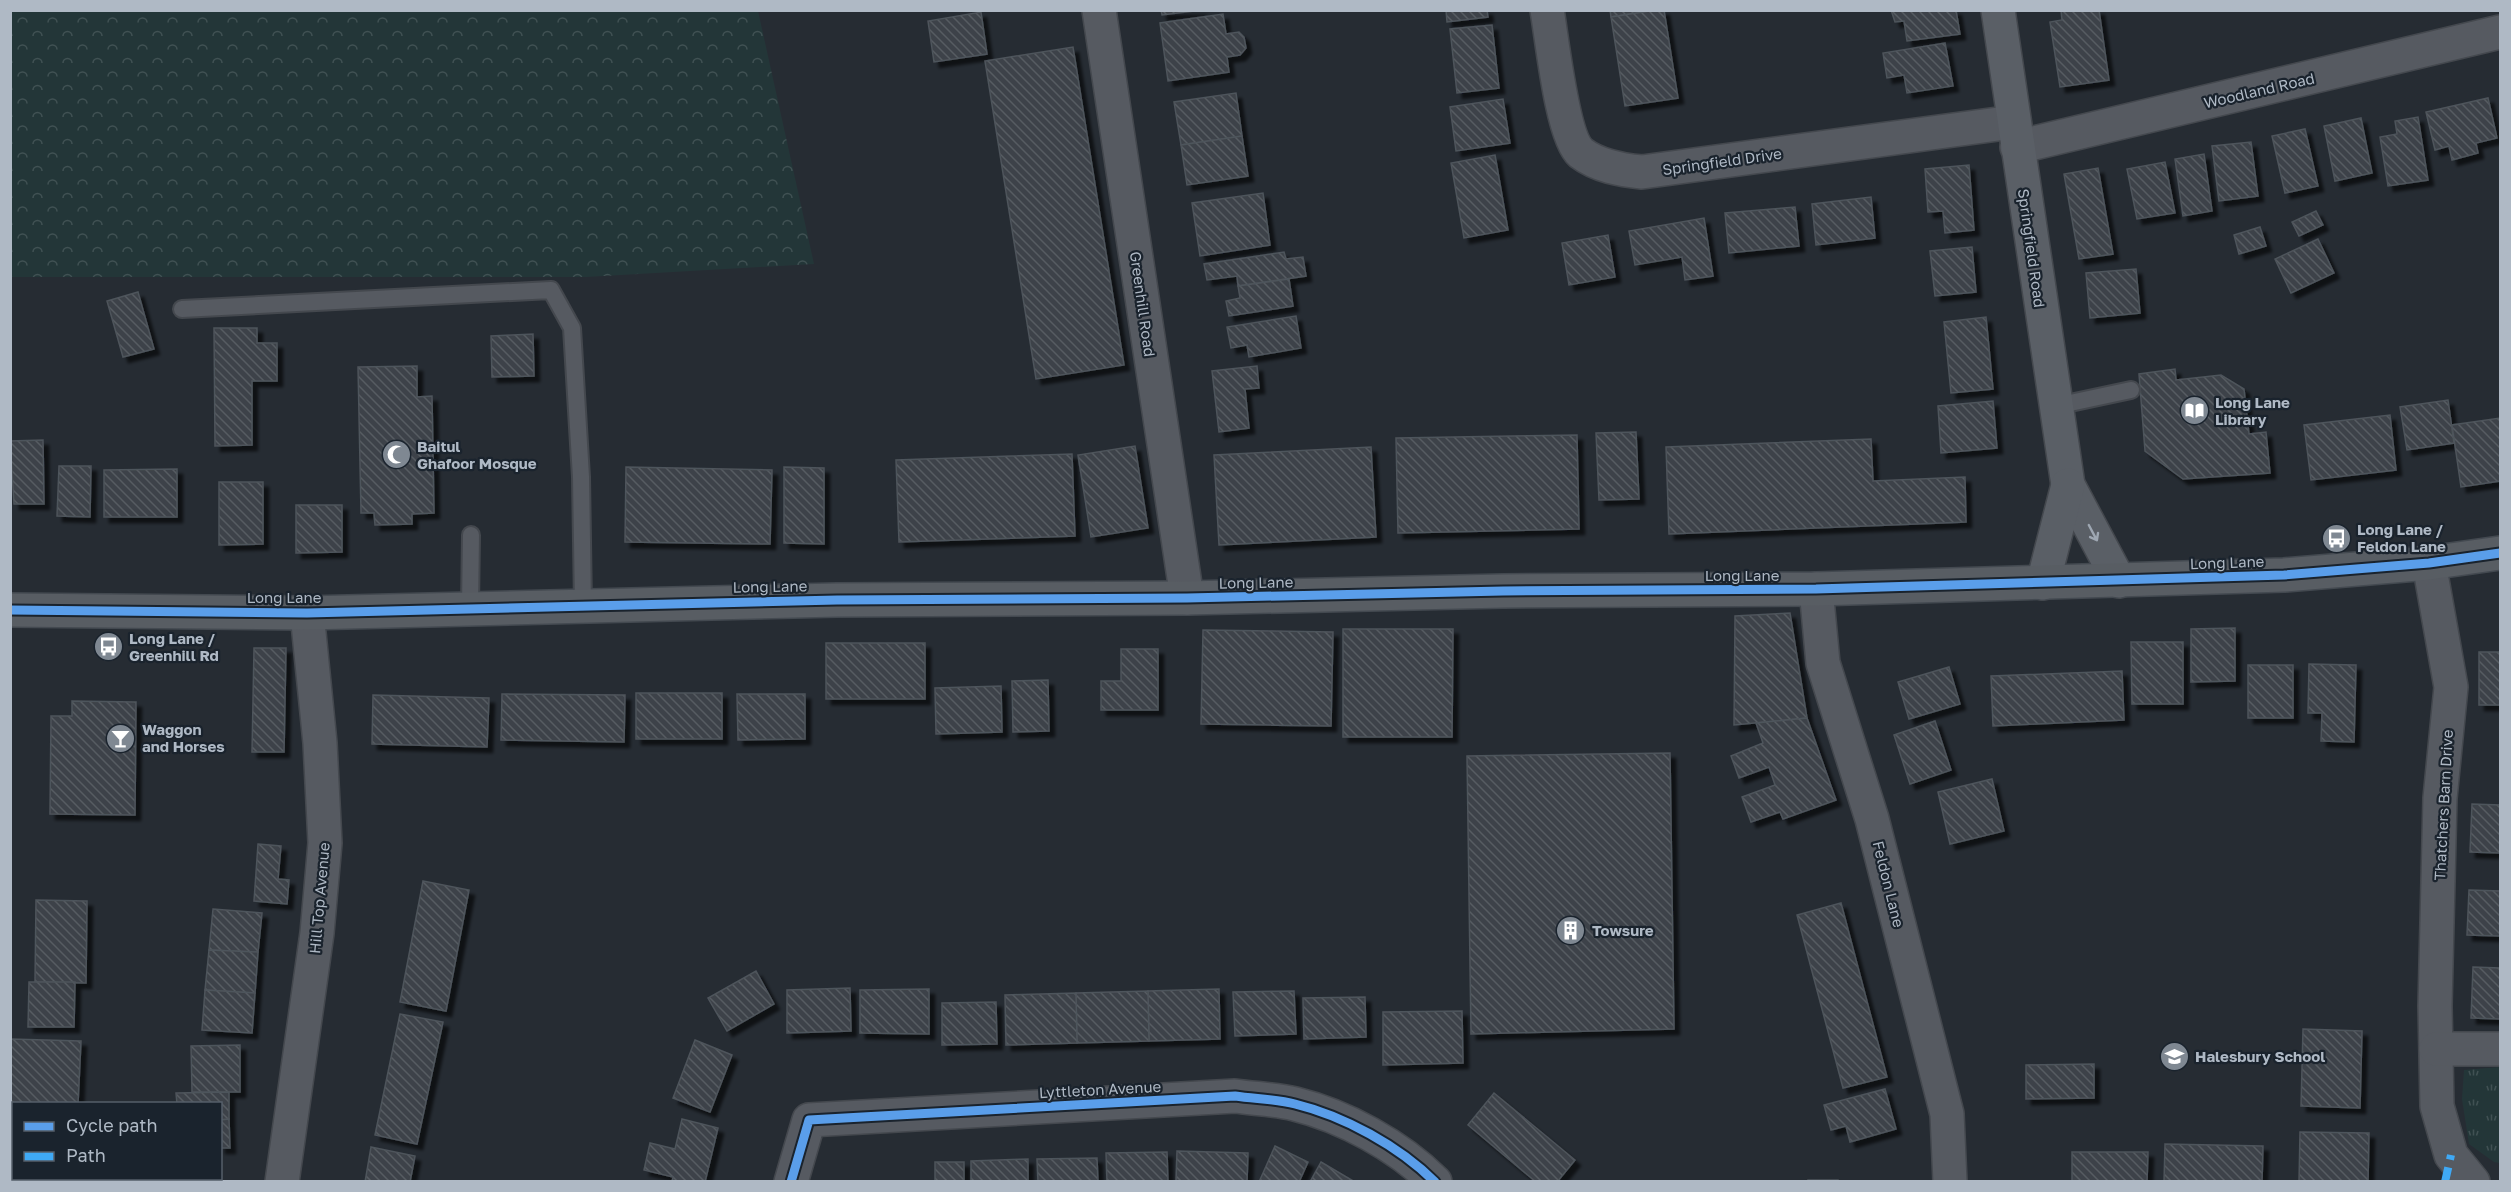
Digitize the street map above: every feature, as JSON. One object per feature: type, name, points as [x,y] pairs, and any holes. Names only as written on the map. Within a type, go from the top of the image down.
[{"type":"main road","name":"Long Lane","points":[[10,610],[307,613],[470,607],[837,600],[1187,598],[1503,591],[1816,589],[2284,575],[2429,563],[2500,553]]},
{"type":"street","name":"Greenhill Road","points":[[1100,10],[1187,598]]},
{"type":"street","name":"Springfield Drive","points":[[1547,10],[1566,122],[1580,152],[1612,168],[1642,172],[2015,134]]},
{"type":"street","name":"Springfield Road","points":[[1998,10],[2068,486],[2119,581]]},
{"type":"street","name":"Woodland Road","points":[[2015,134],[2500,32]]},
{"type":"street","name":"Springfield Road","points":[[2043,583],[2068,486]]},
{"type":"street","name":"Thatchers Barn Drive","points":[[2429,563],[2451,687],[2440,798],[2437,1106],[2448,1168],[2473,1182]]},
{"type":"street","name":"Feldon Lane","points":[[1816,589],[1823,663],[1872,819],[1947,1114],[1950,1182]]},
{"type":"street","name":"Hill Top Avenue","points":[[282,1182],[317,933],[325,843],[320,743],[307,613]]},
{"type":"street","points":[[2436,1049],[2500,1049]]},
{"type":"street","name":"Lyttleton Avenue","points":[[791,1182],[809,1120],[1235,1096],[1295,1104],[1344,1123],[1417,1164],[1435,1182]]},
{"type":"lane","points":[[182,309],[551,290],[572,328],[581,477],[583,605]]},
{"type":"lane","points":[[2056,406],[2131,390]]},
{"type":"lane","points":[[470,607],[471,535]]},
{"type":"green space","points":[[10,11],[758,11],[814,264],[586,277],[11,277]]},
{"type":"green space","points":[[2500,1067],[2500,1163],[2494,1162],[2469,1144],[2462,1099],[2464,1070]]},
{"type":"building","points":[[1161,10],[1202,10],[1162,15]]},
{"type":"building","points":[[1446,10],[1487,10],[1488,17],[1447,22]]},
{"type":"building","points":[[1610,10],[1656,10],[1611,17]]},
{"type":"building","points":[[1664,10],[1678,98],[1625,106],[1611,17]]},
{"type":"building","points":[[1891,10],[1956,10],[1960,34],[1907,41],[1904,21],[1895,22]]},
{"type":"building","points":[[2061,10],[2099,10],[2109,80],[2060,87],[2050,22],[2062,20]]},
{"type":"building","points":[[981,12],[987,54],[934,62],[928,21]]},
{"type":"building","points":[[1223,14],[1226,34],[1239,32],[1244,37],[1246,48],[1240,55],[1227,57],[1229,72],[1168,81],[1160,23]]},
{"type":"building","points":[[1492,25],[1499,88],[1457,93],[1450,29]]},
{"type":"building","points":[[1945,43],[1953,86],[1907,93],[1904,75],[1887,78],[1883,53]]},
{"type":"building","points":[[1073,47],[1124,365],[1036,379],[985,61]]},
{"type":"building","points":[[1236,93],[1242,136],[1181,145],[1174,102]]},
{"type":"building","points":[[2488,98],[2497,138],[2476,143],[2478,153],[2452,160],[2449,146],[2435,150],[2426,112]]},
{"type":"building","points":[[1503,99],[1510,143],[1456,151],[1450,107]]},
{"type":"building","points":[[2418,117],[2428,180],[2388,186],[2380,137],[2397,134],[2395,121]]},
{"type":"building","points":[[2361,118],[2372,173],[2335,181],[2324,126]]},
{"type":"building","points":[[2305,129],[2318,186],[2285,193],[2272,136]]},
{"type":"building","points":[[1242,136],[1248,176],[1187,185],[1181,145]]},
{"type":"building","points":[[2251,142],[2258,196],[2219,201],[2212,146]]},
{"type":"building","points":[[2204,154],[2212,211],[2183,216],[2175,159]]},
{"type":"building","points":[[1495,155],[1508,230],[1464,238],[1451,163]]},
{"type":"building","points":[[2165,162],[2175,213],[2137,219],[2127,169]]},
{"type":"building","points":[[1969,165],[1974,230],[1945,233],[1943,211],[1928,212],[1925,169]]},
{"type":"building","points":[[2098,168],[2113,254],[2079,259],[2064,174]]},
{"type":"building","points":[[1263,193],[1270,245],[1200,256],[1192,203]]},
{"type":"building","points":[[1871,197],[1875,238],[1816,245],[1812,204]]},
{"type":"building","points":[[1795,207],[1799,246],[1729,253],[1725,213]]},
{"type":"building","points":[[2316,211],[2323,225],[2299,236],[2292,222]]},
{"type":"building","points":[[1704,218],[1713,276],[1685,280],[1682,257],[1635,265],[1629,231]]},
{"type":"building","points":[[2260,227],[2266,246],[2239,254],[2234,235]]},
{"type":"building","points":[[1608,235],[1615,277],[1569,285],[1562,243]]},
{"type":"building","points":[[2318,239],[2334,273],[2291,293],[2275,259]]},
{"type":"building","points":[[1972,247],[1976,292],[1935,296],[1930,251]]},
{"type":"building","points":[[1284,252],[1286,259],[1303,257],[1306,276],[1238,286],[1237,276],[1207,280],[1204,264]]},
{"type":"building","points":[[2136,269],[2140,313],[2090,318],[2086,273]]},
{"type":"building","points":[[1289,279],[1293,306],[1229,316],[1226,301],[1240,298],[1238,286]]},
{"type":"building","points":[[138,292],[154,349],[123,357],[107,301]]},
{"type":"building","points":[[1296,316],[1301,348],[1249,357],[1247,345],[1231,348],[1227,327]]},
{"type":"building","points":[[1986,317],[1993,389],[1951,393],[1944,322]]},
{"type":"building","points":[[214,328],[257,328],[257,343],[277,343],[277,381],[252,381],[252,445],[215,446]]},
{"type":"building","points":[[533,334],[534,376],[492,377],[491,336]]},
{"type":"building","name":"Baitul Ghafoor Mosque","points":[[417,366],[417,397],[432,396],[434,513],[412,514],[412,524],[375,525],[374,513],[361,513],[358,367]]},
{"type":"building","points":[[1257,366],[1259,388],[1245,389],[1249,428],[1219,432],[1212,371]]},
{"type":"building","name":"Long Lane Library","points":[[2175,369],[2176,380],[2221,375],[2244,389],[2249,434],[2266,432],[2270,473],[2183,479],[2145,451],[2139,374]]},
{"type":"building","points":[[2448,400],[2454,443],[2407,450],[2400,407]]},
{"type":"building","points":[[1993,401],[1997,448],[1941,453],[1938,406]]},
{"type":"building","points":[[2390,415],[2396,470],[2311,480],[2304,425]]},
{"type":"building","points":[[2500,418],[2500,481],[2461,487],[2452,425]]},
{"type":"building","points":[[1636,432],[1639,499],[1599,500],[1596,433]]},
{"type":"building","points":[[1577,435],[1579,529],[1398,533],[1396,438]]},
{"type":"building","points":[[1871,439],[1873,481],[1965,477],[1966,522],[1669,534],[1666,447]]},
{"type":"building","points":[[43,440],[44,504],[14,504],[10,441]]},
{"type":"building","points":[[1135,446],[1148,528],[1091,537],[1078,455]]},
{"type":"building","points":[[1371,447],[1376,537],[1219,545],[1214,455]]},
{"type":"building","points":[[1072,454],[1075,536],[899,542],[896,460]]},
{"type":"building","points":[[59,466],[91,466],[90,517],[57,516]]},
{"type":"building","points":[[626,467],[772,470],[770,544],[625,542]]},
{"type":"building","points":[[784,467],[824,468],[824,544],[784,543]]},
{"type":"building","points":[[177,469],[177,517],[104,517],[104,470]]},
{"type":"building","points":[[219,482],[263,482],[263,544],[219,545]]},
{"type":"building","points":[[296,505],[342,505],[342,552],[296,553]]},
{"type":"building","points":[[1790,613],[1807,718],[1734,725],[1735,616]]},
{"type":"building","points":[[2235,628],[2235,681],[2191,682],[2191,629]]},
{"type":"building","points":[[1343,629],[1453,629],[1452,737],[1343,737]]},
{"type":"building","points":[[1203,630],[1333,632],[1331,726],[1201,724]]},
{"type":"building","points":[[2131,642],[2183,642],[2183,704],[2132,704]]},
{"type":"building","points":[[826,643],[925,643],[925,699],[826,699]]},
{"type":"building","points":[[254,648],[286,648],[284,752],[252,752]]},
{"type":"building","points":[[1121,649],[1158,649],[1158,710],[1101,710],[1101,681],[1121,681]]},
{"type":"building","points":[[2479,652],[2500,652],[2500,705],[2479,705]]},
{"type":"building","points":[[2309,664],[2356,665],[2354,742],[2321,741],[2322,713],[2308,713]]},
{"type":"building","points":[[2248,665],[2293,665],[2293,718],[2248,718]]},
{"type":"building","points":[[1949,667],[1960,704],[1909,719],[1898,682]]},
{"type":"building","points":[[2122,671],[2124,720],[1993,726],[1991,676]]},
{"type":"building","points":[[1048,680],[1049,731],[1013,732],[1012,681]]},
{"type":"building","points":[[1001,686],[1002,732],[936,734],[935,688]]},
{"type":"building","points":[[636,693],[722,693],[722,739],[636,739]]},
{"type":"building","points":[[502,694],[625,695],[624,742],[501,740]]},
{"type":"building","points":[[737,694],[805,694],[805,739],[738,740]]},
{"type":"building","points":[[373,695],[489,698],[487,747],[372,744]]},
{"type":"building","points":[[72,701],[136,702],[135,815],[50,814],[51,716],[72,716]]},
{"type":"building","points":[[1807,718],[1836,800],[1783,819],[1780,812],[1751,822],[1742,797],[1775,785],[1769,767],[1739,778],[1731,756],[1763,743],[1756,723]]},
{"type":"building","points":[[1935,721],[1951,770],[1910,784],[1894,735]]},
{"type":"building","name":"Towsure","points":[[1670,753],[1674,1029],[1471,1034],[1467,756]]},
{"type":"building","points":[[1992,779],[2004,831],[1950,844],[1938,792]]},
{"type":"building","points":[[2472,804],[2500,805],[2500,853],[2470,852]]},
{"type":"building","points":[[258,844],[281,846],[278,879],[289,880],[287,904],[254,901]]},
{"type":"building","points":[[423,881],[469,890],[446,1011],[400,1002]]},
{"type":"building","points":[[2469,890],[2500,891],[2500,936],[2467,935]]},
{"type":"building","points":[[36,900],[87,901],[86,983],[35,982]]},
{"type":"building","points":[[1841,903],[1887,1077],[1843,1088],[1797,915]]},
{"type":"building","points":[[213,909],[262,913],[258,952],[209,950]]},
{"type":"building","points":[[209,950],[258,952],[255,993],[205,990]]},
{"type":"building","points":[[2473,967],[2500,968],[2500,1019],[2471,1018]]},
{"type":"building","points":[[756,971],[774,1004],[727,1031],[708,998]]},
{"type":"building","points":[[29,982],[75,982],[74,1027],[28,1027]]},
{"type":"building","points":[[850,988],[851,1031],[787,1033],[787,990]]},
{"type":"building","points":[[929,989],[929,1034],[860,1033],[860,990]]},
{"type":"building","points":[[1219,989],[1220,1039],[1149,1041],[1148,991]]},
{"type":"building","points":[[205,990],[255,993],[252,1033],[202,1030]]},
{"type":"building","points":[[1148,991],[1149,1041],[1077,1043],[1076,993]]},
{"type":"building","points":[[1294,991],[1296,1034],[1235,1036],[1233,992]]},
{"type":"building","points":[[1076,993],[1077,1043],[1006,1045],[1005,995]]},
{"type":"building","points":[[1365,997],[1366,1037],[1304,1039],[1303,998]]},
{"type":"building","points":[[996,1002],[997,1044],[942,1045],[942,1003]]},
{"type":"building","points":[[1462,1011],[1463,1063],[1383,1065],[1383,1012]]},
{"type":"building","points":[[400,1014],[443,1022],[417,1144],[375,1135]]},
{"type":"building","points":[[2303,1029],[2362,1031],[2360,1108],[2301,1106]]},
{"type":"building","points":[[10,1039],[81,1041],[78,1102],[12,1102],[12,1170],[10,1170]]},
{"type":"building","points":[[695,1040],[732,1055],[710,1112],[673,1098]]},
{"type":"building","points":[[240,1045],[240,1092],[192,1092],[191,1046]]},
{"type":"building","points":[[2094,1064],[2094,1098],[2026,1099],[2026,1065]]},
{"type":"building","points":[[1885,1089],[1896,1129],[1850,1142],[1846,1126],[1831,1130],[1824,1105]]},
{"type":"building","points":[[229,1092],[229,1119],[222,1120],[222,1102],[177,1102],[176,1093]]},
{"type":"building","points":[[1494,1093],[1575,1160],[1557,1182],[1536,1182],[1468,1125]]},
{"type":"building","points":[[229,1119],[230,1148],[222,1148],[222,1120]]},
{"type":"building","points":[[682,1119],[718,1128],[705,1182],[672,1182],[673,1177],[644,1170],[650,1143],[675,1149]]},
{"type":"building","points":[[2300,1132],[2369,1133],[2368,1182],[2299,1182]]},
{"type":"building","points":[[2165,1144],[2263,1146],[2262,1182],[2164,1182]]},
{"type":"building","points":[[1275,1146],[1308,1162],[1299,1182],[1259,1182]]},
{"type":"building","points":[[371,1147],[415,1156],[410,1182],[365,1182]]},
{"type":"building","points":[[1177,1151],[1248,1153],[1247,1182],[1176,1182]]},
{"type":"building","points":[[1167,1152],[1168,1182],[1107,1182],[1106,1153]]},
{"type":"building","points":[[2072,1152],[2148,1152],[2147,1182],[2072,1182]]},
{"type":"building","points":[[1097,1158],[1098,1182],[1038,1182],[1037,1159]]},
{"type":"building","points":[[1028,1159],[1028,1182],[971,1182],[971,1161]]},
{"type":"building","points":[[935,1162],[964,1162],[964,1182],[935,1182]]},
{"type":"building","points":[[1321,1162],[1355,1182],[1310,1182]]},
{"type":"building","points":[[148,1180],[213,1180],[213,1182],[148,1182]]},
{"type":"building","points":[[1808,1180],[1838,1180],[1838,1182],[1808,1182]]},
{"type":"marked path","points":[[2445,1182],[2451,1155]]},
{"type":"cycle path","points":[[10,610],[307,613],[837,600],[1187,598],[1503,591],[1816,589],[2284,575],[2429,563],[2500,553]]},
{"type":"cycle path","points":[[791,1182],[809,1120],[1235,1096],[1288,1102],[1314,1109],[1351,1124],[1405,1156],[1435,1182]]},
{"type":"place","name":"Long Lane Library","points":[[2194,411]]},
{"type":"place","name":"Baitul Ghafoor Mosque","points":[[396,455]]},
{"type":"place","name":"Long Lane / Feldon Lane","points":[[2336,538]]},
{"type":"place","name":"Long Lane / Greenhill Rd","points":[[108,647]]},
{"type":"place","name":"Waggon and Horses","points":[[121,738]]},
{"type":"place","name":"Towsure","points":[[1571,930]]},
{"type":"place","name":"Halesbury School","points":[[2174,1056]]}]
